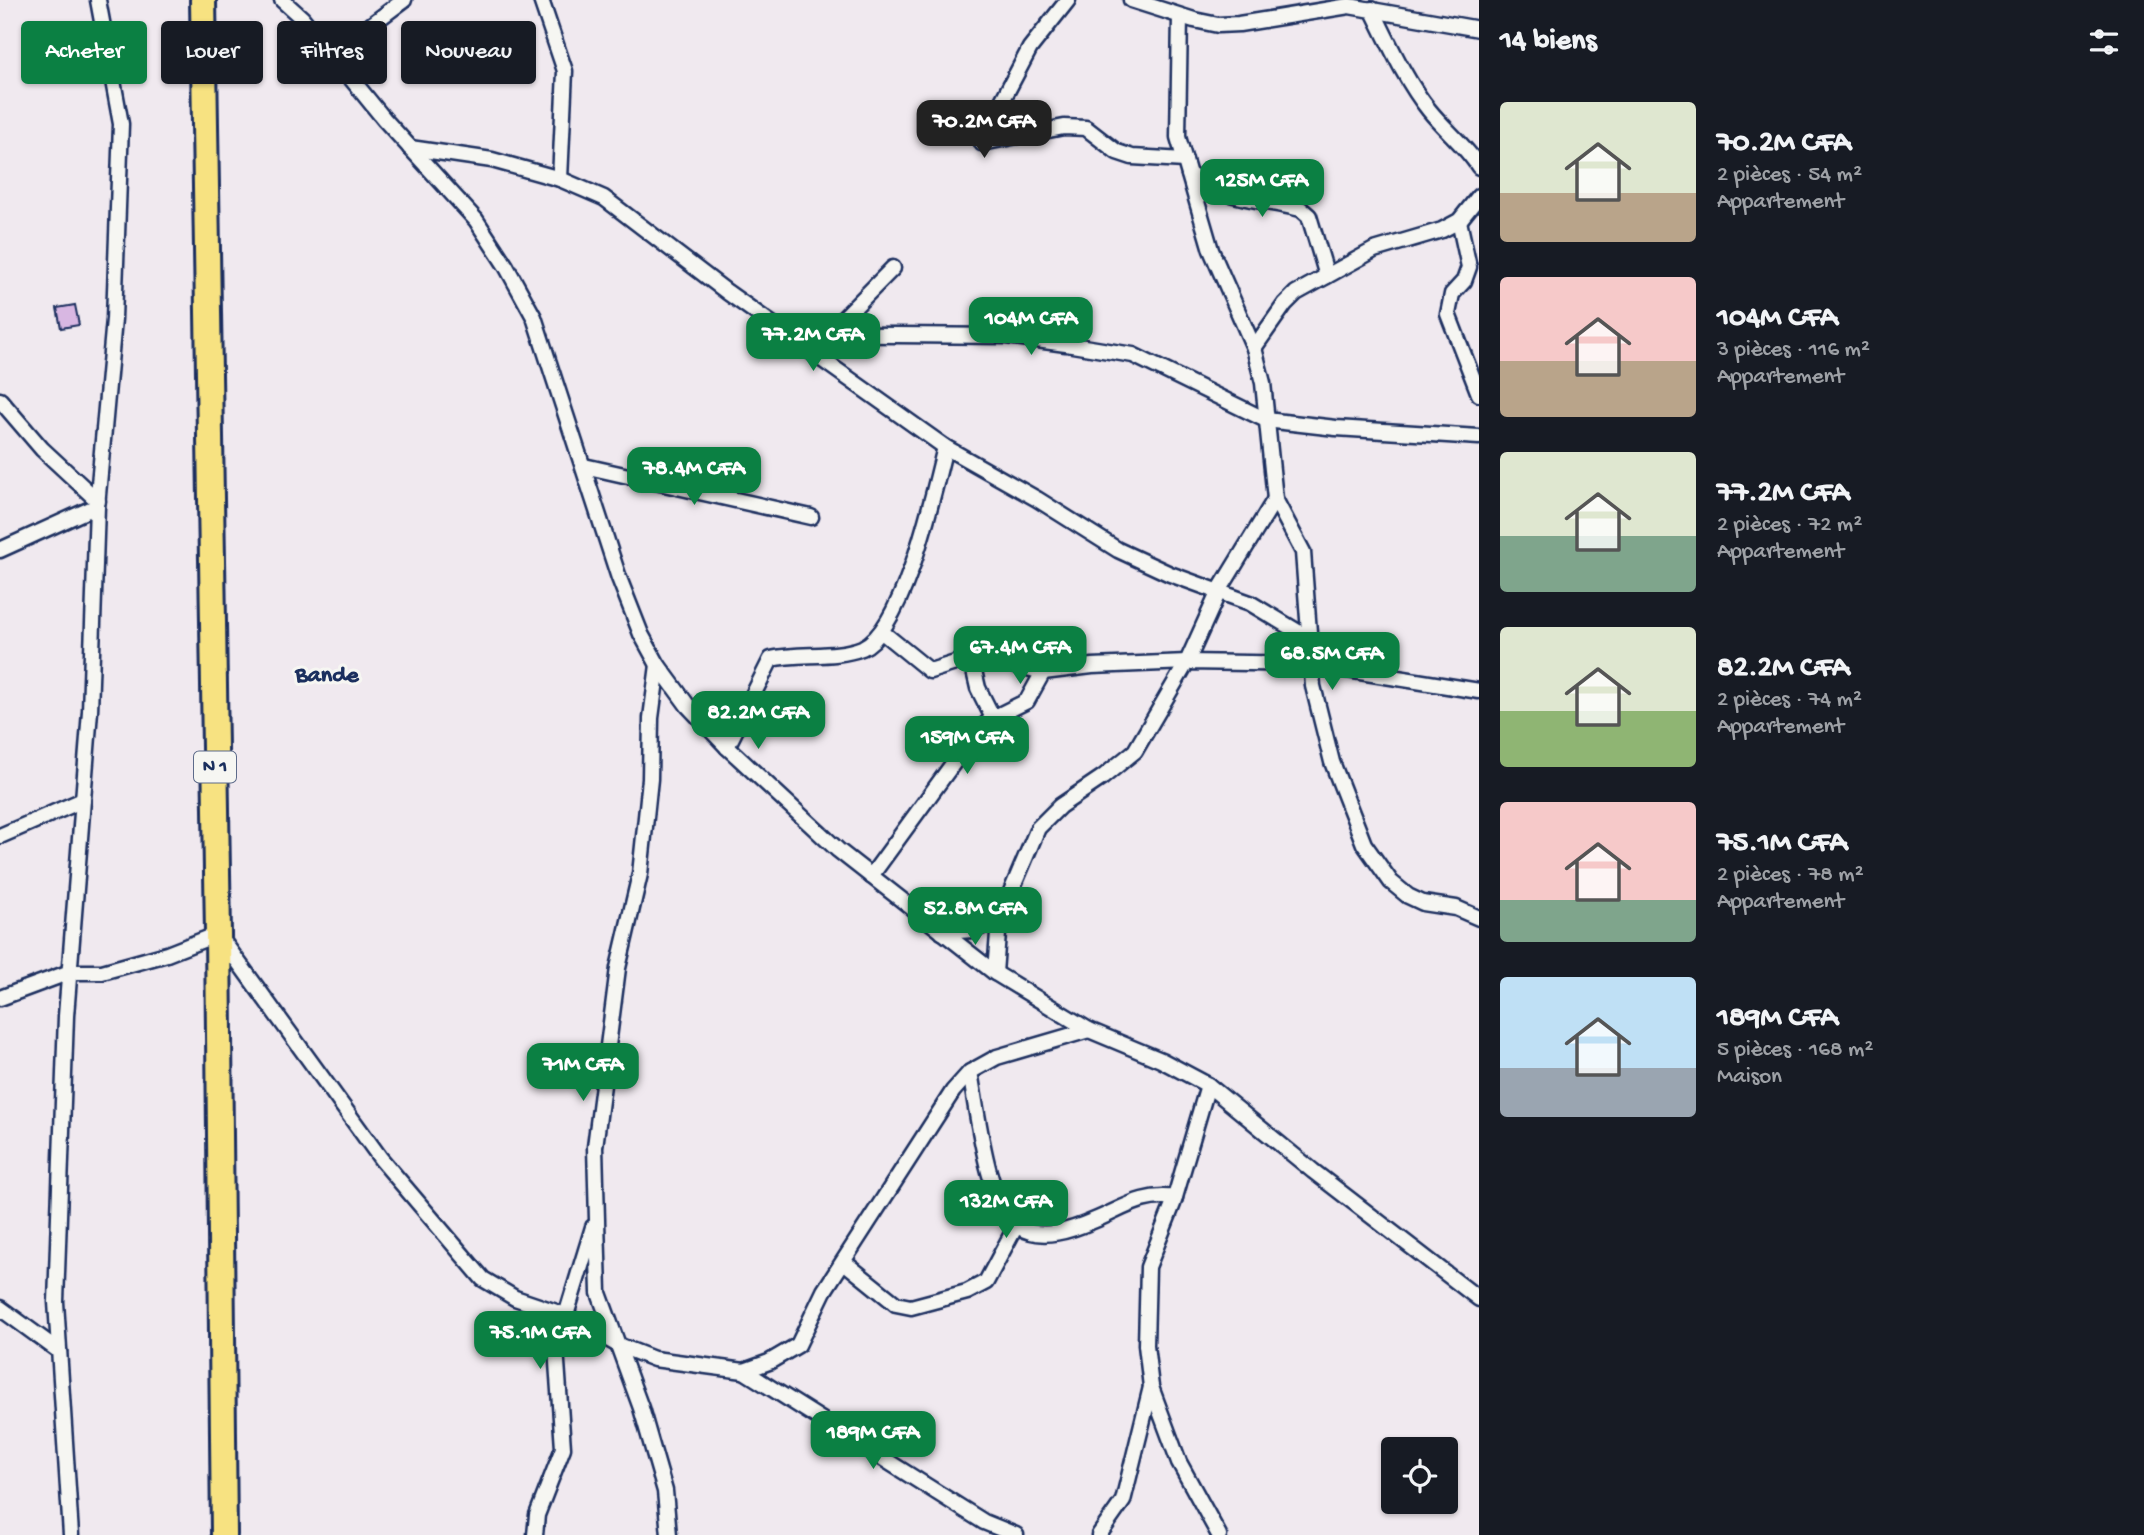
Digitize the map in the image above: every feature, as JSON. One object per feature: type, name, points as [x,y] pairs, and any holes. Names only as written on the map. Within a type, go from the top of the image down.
[{"type":"highway","name":"N 1","points":[[203,0],[218,934],[224,1535]]},
{"type":"street","points":[[71,1535],[57,1289],[69,972],[90,711],[98,503],[114,319],[121,124],[98,0]]},
{"type":"street","points":[[282,0],[304,21]]},
{"type":"street","points":[[376,21],[404,0]]},
{"type":"street","points":[[541,0],[565,71],[560,179]]},
{"type":"street","points":[[1068,0],[1030,48],[988,122],[981,141],[1064,127],[1086,128],[1117,152],[1187,167],[1205,187],[1230,196],[1301,209],[1309,216],[1326,276]]},
{"type":"street","points":[[1131,0],[1180,16],[1218,24],[1239,24],[1349,6],[1479,29]]},
{"type":"street","points":[[1371,9],[1408,78],[1429,110],[1470,152],[1479,167]]},
{"type":"street","points":[[1180,16],[1178,137],[1211,250],[1254,348],[1263,383],[1275,499],[1303,552],[1310,664],[1332,762],[1364,844],[1391,882],[1408,896],[1423,903],[1456,908],[1479,918]]},
{"type":"street","points":[[356,84],[476,220],[506,266],[534,317],[619,578],[641,634],[658,665],[688,706],[727,747],[838,850],[995,973],[1089,1030],[1161,1060],[1208,1085],[1313,1171],[1479,1299]]},
{"type":"street","points":[[410,148],[492,160],[560,179],[604,198],[727,292],[945,447],[1037,499],[1118,550],[1170,574],[1250,603],[1308,638]]},
{"type":"street","points":[[1254,348],[1284,304],[1296,293],[1374,250],[1442,230],[1460,221],[1479,196]]},
{"type":"street","points":[[1460,221],[1469,267],[1464,281],[1452,294],[1448,314],[1479,394]]},
{"type":"street","points":[[827,335],[893,268]]},
{"type":"street","points":[[788,334],[1006,336],[1133,355],[1266,420],[1336,428],[1479,437]]},
{"type":"street","points":[[0,400],[42,449],[98,503]]},
{"type":"street","points":[[727,747],[771,659],[846,652],[864,647],[882,632],[909,573],[945,447]]},
{"type":"street","points":[[584,466],[811,517]]},
{"type":"street","points":[[995,973],[999,920],[1038,828],[1060,806],[1135,751],[1186,662],[1219,591],[1275,499]]},
{"type":"street","points":[[0,550],[98,503]]},
{"type":"street","points":[[882,632],[930,671],[971,658],[989,658],[1043,672],[1092,666],[1186,662],[1310,664],[1479,691]]},
{"type":"street","points":[[971,658],[978,688],[993,718]]},
{"type":"street","points":[[658,665],[651,718],[650,779],[640,874],[618,968],[595,1147],[599,1293],[641,1408],[666,1491],[669,1535]]},
{"type":"street","points":[[871,876],[976,732],[993,718],[1027,701],[1043,672]]},
{"type":"street","points":[[0,836],[83,800]]},
{"type":"street","points":[[942,932],[974,930],[999,920]]},
{"type":"street","points":[[0,998],[69,972],[102,972],[167,954],[218,934],[381,1159],[483,1279],[515,1298],[565,1315],[618,1345],[654,1359],[744,1370],[769,1362],[799,1345],[824,1291],[953,1091],[970,1072],[997,1057],[1089,1030]]},
{"type":"street","points":[[970,1072],[990,1177],[1005,1213],[1016,1226],[1032,1233],[1051,1234],[1091,1222],[1149,1196],[1175,1198]]},
{"type":"street","points":[[1208,1085],[1175,1198],[1148,1267],[1146,1345],[1151,1387],[1180,1462],[1219,1535]]},
{"type":"street","points":[[535,1535],[537,1515],[563,1448],[556,1348],[596,1216]]},
{"type":"street","points":[[844,1262],[896,1304],[911,1307],[967,1292],[986,1282],[1016,1226]]},
{"type":"street","points":[[0,1308],[60,1351]]},
{"type":"street","points":[[744,1370],[984,1522],[1016,1535]]},
{"type":"street","points":[[1099,1535],[1124,1501],[1151,1387]]},
{"type":"building","points":[[75,305],[79,325],[61,328],[57,308]]},
{"type":"building","points":[[654,451],[681,459],[677,474],[649,466]]},
{"type":"district","name":"Bande","points":[[327,676]]}]
